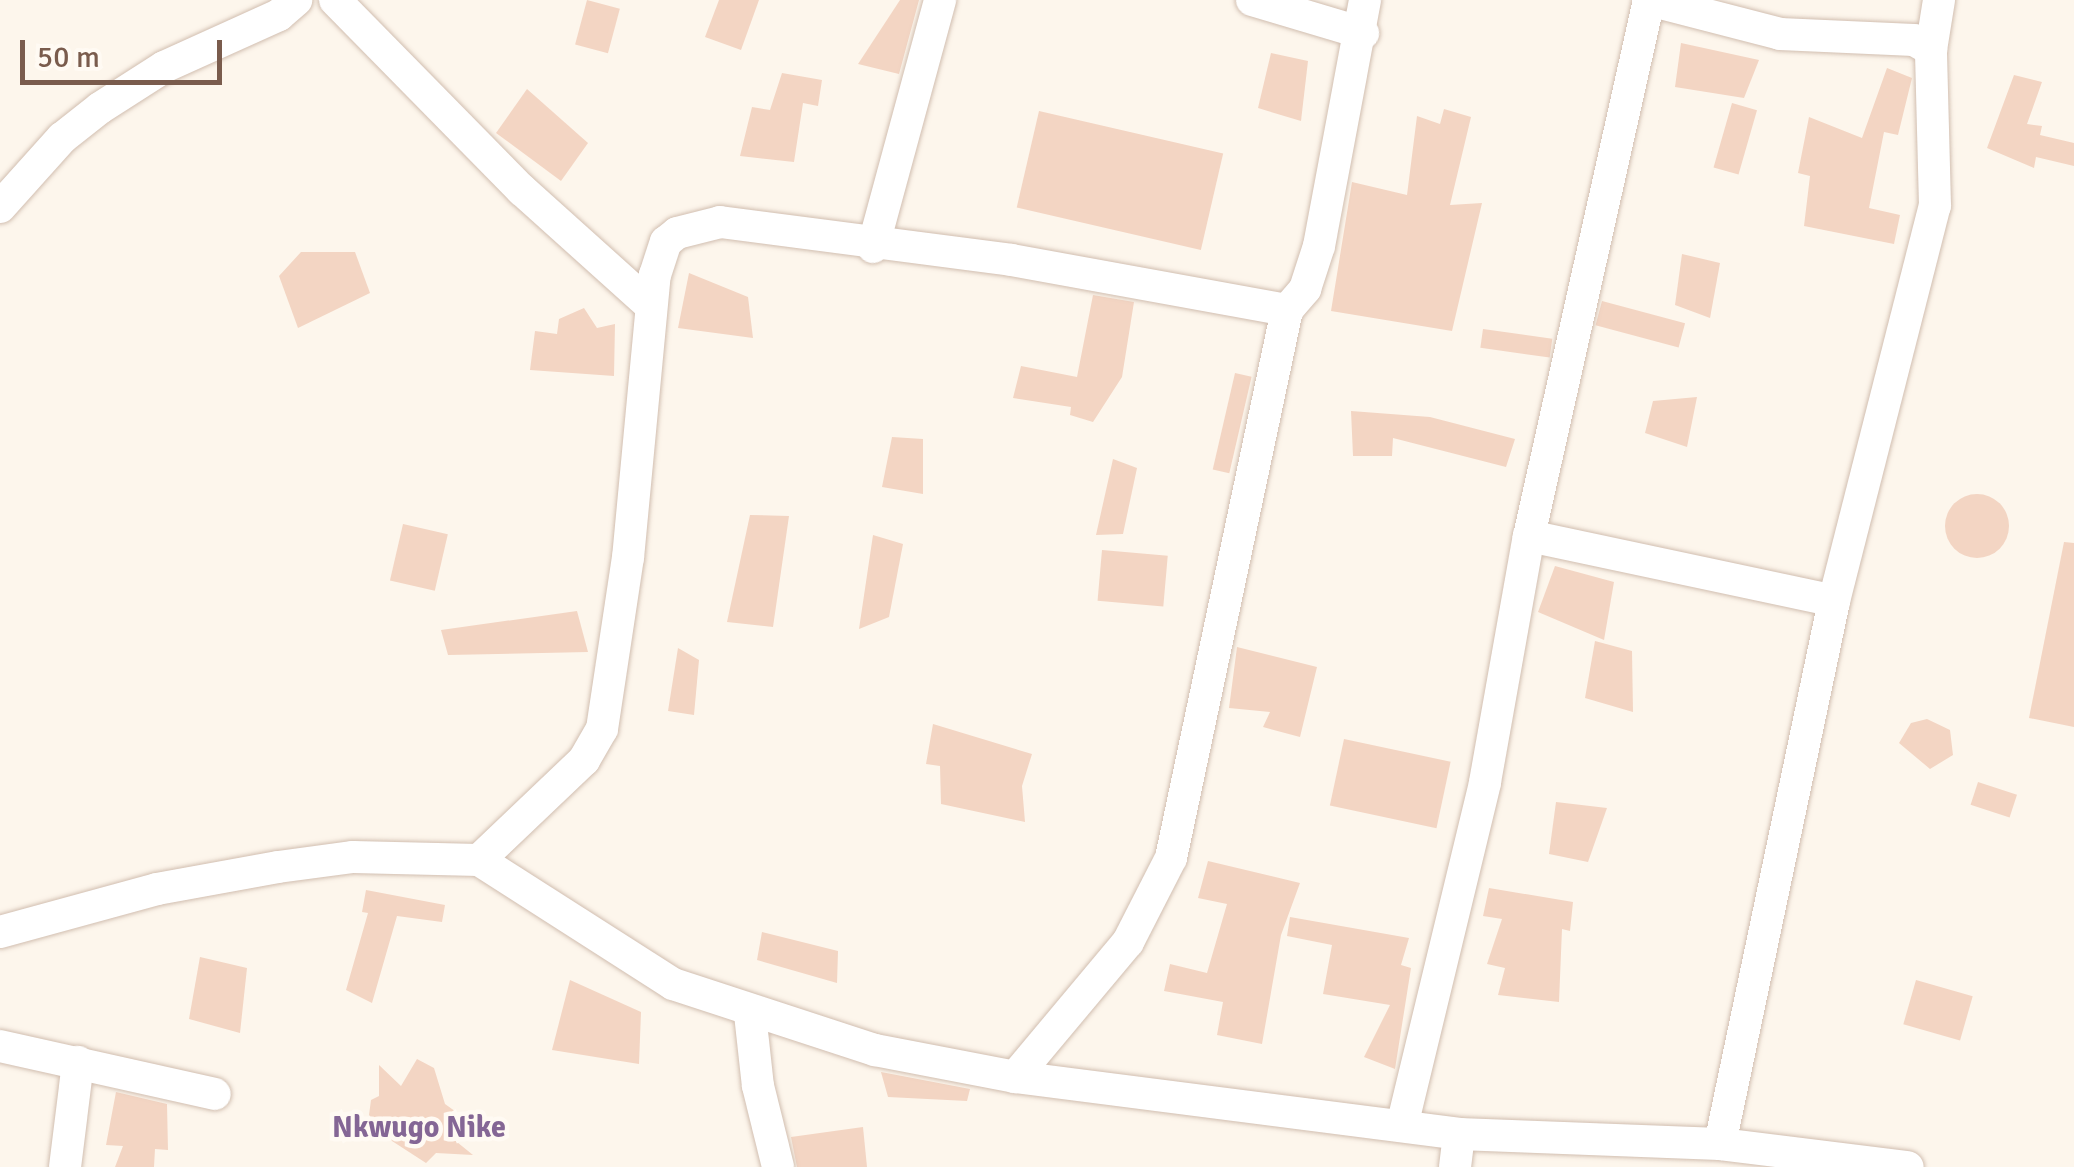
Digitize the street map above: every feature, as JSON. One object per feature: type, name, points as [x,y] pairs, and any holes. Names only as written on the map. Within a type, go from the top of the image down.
[{"type":"street","points":[[0,207],[62,138],[100,108],[164,67],[278,16],[296,0]]},
{"type":"street","points":[[336,0],[522,190],[651,306]]},
{"type":"street","points":[[873,247],[940,0]]},
{"type":"street","points":[[1252,0],[1363,34]]},
{"type":"street","points":[[1015,1077],[1128,942],[1170,858],[1287,310],[1305,289],[1319,246],[1363,34],[1366,0]]},
{"type":"street","points":[[1402,1126],[1485,782],[1530,536],[1649,0],[1780,34],[1914,40],[1931,50]]},
{"type":"street","points":[[1720,1144],[1834,601],[1935,206],[1931,50],[1939,0]]},
{"type":"street","points":[[478,860],[584,760],[602,729],[628,558],[651,306],[666,242],[691,227],[720,222],[873,247],[1012,260],[1287,310]]},
{"type":"street","points":[[1530,536],[1834,601]]},
{"type":"street","points":[[0,932],[157,889],[278,867],[353,857],[478,860],[673,984],[750,1014],[875,1050],[1015,1077],[1460,1134],[1720,1144],[1908,1167]]},
{"type":"street","points":[[750,1014],[758,1086],[778,1167]]},
{"type":"street","points":[[0,1046],[215,1094]]},
{"type":"street","points":[[65,1167],[78,1062]]},
{"type":"street","points":[[1455,1167],[1460,1134]]},
{"type":"building","points":[[587,0],[620,9],[608,53],[575,44]]},
{"type":"building","points":[[719,0],[759,0],[741,50],[705,37]]},
{"type":"building","points":[[900,0],[919,0],[899,74],[858,64]]},
{"type":"building","points":[[1681,43],[1759,60],[1744,98],[1675,87]]},
{"type":"building","points":[[1271,53],[1308,61],[1301,121],[1258,108]]},
{"type":"building","points":[[1887,68],[1912,78],[1898,135],[1884,132],[1869,208],[1900,215],[1894,244],[1804,226],[1810,176],[1798,173],[1809,117],[1862,138]]},
{"type":"building","points":[[782,73],[822,80],[818,106],[803,103],[794,162],[740,156],[752,107],[770,110]]},
{"type":"building","points":[[2014,75],[2042,82],[2027,124],[2042,126],[2040,135],[2074,143],[2074,166],[2036,157],[2034,168],[1987,148]]},
{"type":"building","points":[[527,89],[588,143],[561,181],[496,133]]},
{"type":"building","points":[[1732,103],[1757,110],[1739,175],[1714,167]]},
{"type":"building","points":[[1444,109],[1471,117],[1450,205],[1482,203],[1452,331],[1331,311],[1352,182],[1407,195],[1417,116],[1440,124]]},
{"type":"building","points":[[1039,111],[1223,154],[1201,250],[1017,207]]},
{"type":"building","points":[[301,252],[355,252],[370,293],[298,328],[279,276]]},
{"type":"building","points":[[1682,254],[1720,263],[1710,318],[1675,305]]},
{"type":"building","points":[[689,273],[748,297],[753,338],[678,328]]},
{"type":"building","points":[[1093,295],[1134,302],[1122,377],[1093,422],[1070,415],[1071,407],[1013,398],[1021,366],[1077,377]]},
{"type":"building","points":[[1602,301],[1685,323],[1679,347],[1596,325]]},
{"type":"building","points":[[584,308],[597,328],[615,324],[614,376],[530,370],[535,331],[557,334],[559,319]]},
{"type":"building","points":[[1483,329],[1552,339],[1550,358],[1480,348]]},
{"type":"building","points":[[1235,373],[1252,377],[1229,473],[1213,469]]},
{"type":"building","points":[[1697,397],[1687,447],[1645,433],[1653,401]]},
{"type":"building","points":[[1351,411],[1430,417],[1515,439],[1506,467],[1393,438],[1392,456],[1353,456]]},
{"type":"building","points":[[892,437],[923,439],[923,494],[882,487]]},
{"type":"building","points":[[1113,459],[1137,468],[1123,534],[1096,535]]},
{"type":"building","points":[[1977,494],[1999,504],[2009,526],[1999,548],[1977,558],[1955,548],[1945,526],[1955,504]]},
{"type":"building","points":[[750,515],[789,516],[773,627],[727,622]]},
{"type":"building","points":[[403,524],[448,534],[435,591],[390,581]]},
{"type":"building","points":[[873,535],[903,544],[889,617],[859,629]]},
{"type":"building","points":[[2064,542],[2074,543],[2074,727],[2029,718]]},
{"type":"building","points":[[1102,550],[1168,556],[1163,607],[1098,601]]},
{"type":"building","points":[[1555,566],[1614,582],[1604,640],[1538,612]]},
{"type":"building","points":[[577,611],[588,652],[448,655],[441,630]]},
{"type":"building","points":[[1595,641],[1632,651],[1633,712],[1585,698]]},
{"type":"building","points":[[1237,647],[1317,667],[1300,737],[1263,727],[1270,712],[1229,708]]},
{"type":"building","points":[[678,648],[699,660],[694,715],[668,711]]},
{"type":"building","points":[[1927,719],[1950,730],[1953,755],[1930,769],[1899,743],[1911,723]]},
{"type":"building","points":[[933,724],[1032,754],[1022,786],[1025,822],[941,804],[940,766],[926,764]]},
{"type":"building","points":[[1344,739],[1451,762],[1436,828],[1330,806]]},
{"type":"building","points":[[1978,782],[2017,795],[2010,817],[1971,805]]},
{"type":"building","points":[[1556,802],[1607,808],[1588,862],[1549,854]]},
{"type":"building","points":[[1208,861],[1300,883],[1281,935],[1262,1044],[1217,1035],[1223,1002],[1164,991],[1170,964],[1207,973],[1227,904],[1198,898]]},
{"type":"building","points":[[1489,888],[1573,902],[1570,931],[1562,929],[1559,1002],[1498,995],[1505,968],[1487,964],[1502,919],[1483,916]]},
{"type":"building","points":[[366,890],[445,905],[442,922],[397,916],[372,1003],[346,990],[368,913],[362,912]]},
{"type":"building","points":[[1290,917],[1409,938],[1401,965],[1411,968],[1395,1069],[1364,1057],[1390,1005],[1323,994],[1332,945],[1287,936]]},
{"type":"building","points":[[762,932],[838,951],[837,983],[757,960]]},
{"type":"building","points":[[200,957],[247,968],[240,1033],[189,1019]]},
{"type":"building","points":[[570,980],[641,1012],[639,1064],[552,1050]]},
{"type":"building","points":[[1916,980],[1973,996],[1960,1040],[1903,1024]]},
{"type":"building","points":[[417,1059],[434,1068],[445,1104],[459,1114],[452,1138],[473,1155],[436,1153],[426,1163],[392,1141],[369,1115],[371,1100],[379,1096],[379,1065],[401,1086]]},
{"type":"building","points":[[881,1072],[970,1089],[967,1101],[888,1097]]},
{"type":"building","points":[[116,1092],[167,1104],[168,1150],[155,1149],[154,1167],[115,1167],[123,1146],[106,1145]]},
{"type":"building","points":[[863,1127],[867,1167],[797,1167],[791,1137]]},
{"type":"district","name":"Nkwugo Nike","points":[[419,1128]]}]
